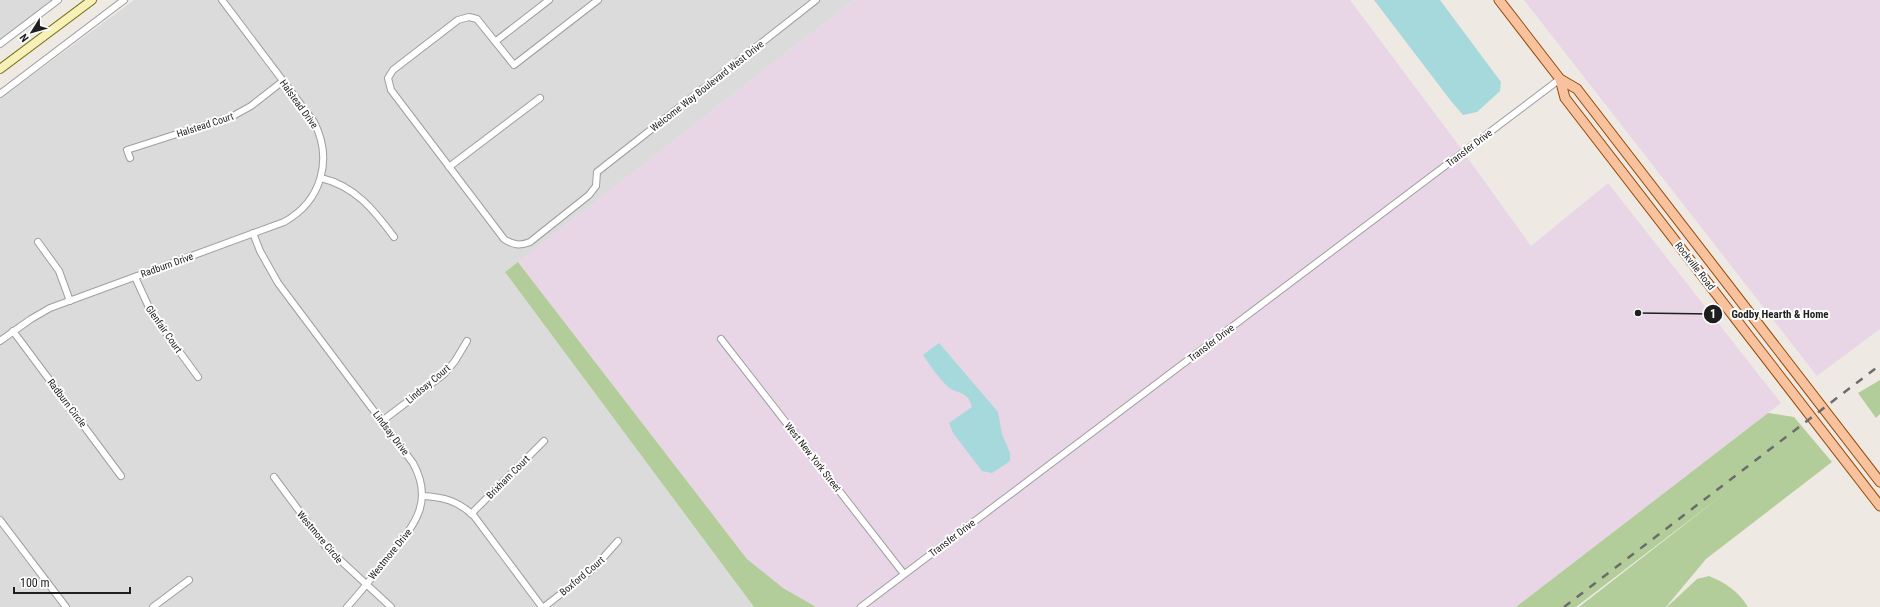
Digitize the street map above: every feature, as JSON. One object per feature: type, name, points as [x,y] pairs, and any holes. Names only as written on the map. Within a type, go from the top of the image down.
[{"type":"main road","points":[[0,69],[92,0]]},
{"type":"main road","name":"Rockville Road","points":[[1499,0],[1560,79],[1577,89],[1880,482]]},
{"type":"main road","name":"Rockville Road","points":[[1560,79],[1565,98],[1880,506]]},
{"type":"street","points":[[0,44],[58,0]]},
{"type":"street","points":[[0,94],[124,0]]},
{"type":"street","name":"Halstead Drive","points":[[222,0],[314,122],[319,132],[324,156],[321,178]]},
{"type":"street","points":[[496,41],[549,0]]},
{"type":"street","points":[[540,98],[449,167],[391,90],[388,78],[393,70],[458,20],[465,17],[476,18],[485,27],[514,65],[598,0]]},
{"type":"street","name":"Welcome Way Boulevard West Drive","points":[[449,167],[504,239],[517,245],[531,241],[587,197],[596,186],[597,172],[816,0]]},
{"type":"street","name":"Transfer Drive","points":[[861,607],[1560,79]]},
{"type":"street","name":"Halstead Court","points":[[130,158],[127,150],[233,116],[251,106],[283,82]]},
{"type":"street","points":[[321,178],[341,185],[360,196],[377,214],[394,236]]},
{"type":"street","name":"Radburn Drive","points":[[0,341],[44,311],[284,222],[300,212],[314,194],[321,178]]},
{"type":"street","name":"Lindsay Drive","points":[[253,234],[260,251],[278,283],[417,470],[422,496]]},
{"type":"street","points":[[38,242],[59,270],[70,301]]},
{"type":"street","name":"Glenfair Court","points":[[135,277],[152,314],[198,377]]},
{"type":"street","name":"Radburn Circle","points":[[13,331],[122,476]]},
{"type":"street","name":"West New York Street","points":[[721,339],[904,574]]},
{"type":"street","name":"Lindsay Court","points":[[382,421],[444,374],[455,361],[467,341]]},
{"type":"street","name":"Brixham Court","points":[[471,514],[544,441]]},
{"type":"street","name":"Westmore Circle","points":[[274,477],[326,547],[390,607]]},
{"type":"street","points":[[422,496],[453,500],[471,514],[543,607]]},
{"type":"street","name":"Westmore Drive","points":[[347,607],[413,526],[420,510],[422,496]]},
{"type":"street","points":[[0,520],[3,529],[66,607]]},
{"type":"street","name":"Boxford Court","points":[[543,607],[594,568],[605,558],[618,541]]},
{"type":"street","points":[[153,607],[189,580]]},
{"type":"shaded area","points":[[0,0],[54,0],[0,42]]},
{"type":"shaded area","points":[[134,0],[854,0],[506,272],[754,607],[0,607],[0,99]]},
{"type":"shaded area","points":[[854,0],[1350,0],[1457,143],[1531,246],[1608,183],[1781,403],[1516,607],[816,607],[783,588],[747,559],[518,262]]},
{"type":"shaded area","points":[[1524,0],[1880,0],[1880,329],[1817,376]]},
{"type":"green space","points":[[518,262],[747,559],[783,588],[816,607],[754,607],[505,272]]},
{"type":"green space","points":[[1880,380],[1880,414],[1876,418],[1858,393]]},
{"type":"green space","points":[[1768,413],[1794,417],[1832,462],[1706,559],[1666,607],[1579,607],[1725,493],[1576,607],[1516,607]]},
{"type":"green space","points":[[1709,576],[1731,588],[1740,596],[1748,607],[1667,607],[1697,579]]},
{"type":"water","points":[[1374,0],[1440,0],[1501,82],[1500,91],[1477,112],[1463,115]]},
{"type":"water","points":[[939,343],[998,412],[1002,434],[1010,453],[1010,461],[992,473],[982,471],[953,433],[949,423],[972,407],[968,397],[953,390],[943,382],[923,355]]},
{"type":"railway","points":[[1564,607],[1880,365]]},
{"type":"place","name":"Godby Hearth & Home","points":[[1638,313]]}]
